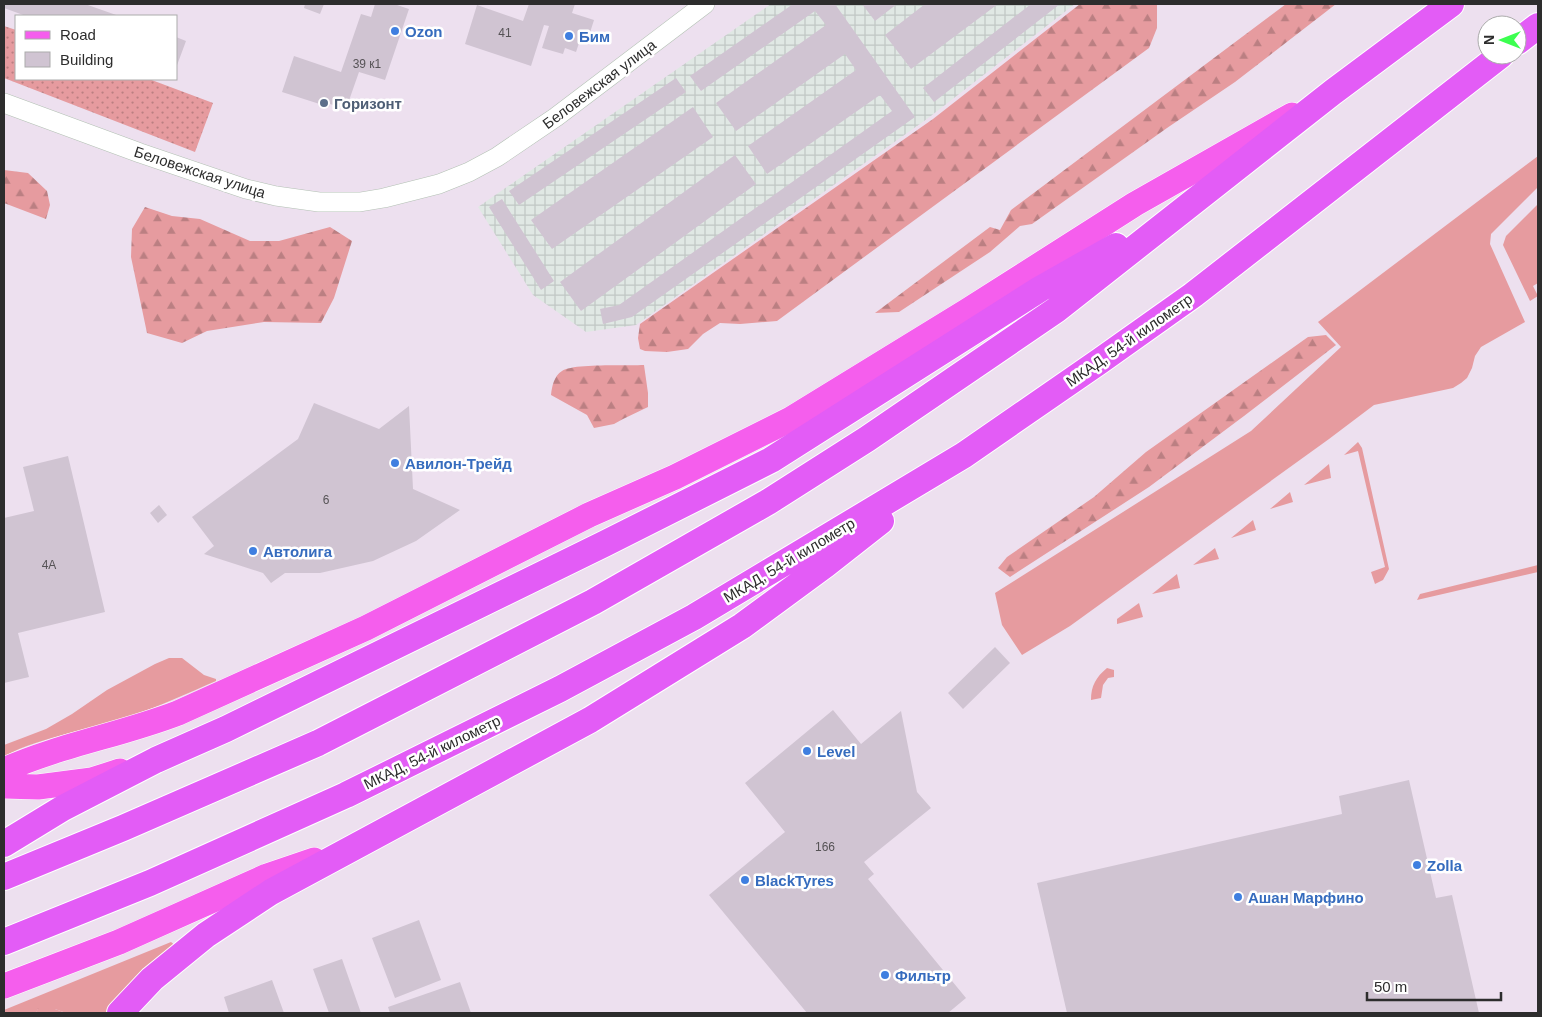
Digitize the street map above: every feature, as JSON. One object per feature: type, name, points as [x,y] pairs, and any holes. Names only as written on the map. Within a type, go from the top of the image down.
[{"type":"highway","points":[[4,877],[123,828],[318,743],[610,593],[768,502],[866,439],[1056,310],[1333,92],[1441,11]]},
{"type":"highway","points":[[1527,34],[1538,26]]},
{"type":"highway","name":"МКАД, 54-й километр","points":[[4,942],[150,883],[346,795],[560,689],[694,617],[964,455],[1092,367],[1193,295],[1487,65]]},
{"type":"highway","points":[[4,844],[63,808],[156,760],[226,729],[771,460],[1040,289],[1198,198]]},
{"type":"highway","points":[[120,1013],[152,980],[206,935],[270,892],[590,720],[742,626],[825,565],[964,455]]},
{"type":"main road","points":[[4,770],[29,759],[148,724],[186,709],[366,628],[589,515],[675,477],[791,419],[967,311],[1135,204],[1333,92]]},
{"type":"main road","points":[[4,786],[38,787],[92,780],[156,760]]},
{"type":"main road","points":[[4,986],[120,942],[267,876],[352,848]]},
{"type":"street","name":"Беловежская улица","points":[[4,103],[246,189],[276,196],[319,202],[360,202],[439,184],[469,172],[497,157],[556,117],[705,4]]},
{"type":"shaded area","points":[[771,4],[1075,4],[927,119],[636,325],[586,332],[533,295],[478,207]]},
{"type":"green space","points":[[1080,4],[1157,4],[1157,28],[1149,48],[777,321],[740,324],[720,323],[703,334],[688,349],[667,352],[640,349],[638,338],[640,324],[933,119]]},
{"type":"green space","points":[[1286,4],[1336,4],[1235,82],[1032,224],[1020,226],[990,252],[899,312],[875,313],[990,227],[1000,230],[1011,210]]},
{"type":"green space","points":[[4,26],[15,30],[15,80],[152,80],[213,103],[195,152],[4,78]]},
{"type":"green space","points":[[1538,156],[1538,187],[1491,234],[1490,244],[1525,322],[1481,347],[1475,356],[1467,378],[1461,383],[1453,388],[1374,405],[1070,626],[1022,655],[1002,625],[995,593],[1251,431],[1341,347],[1318,322]]},
{"type":"green space","points":[[4,170],[28,173],[47,191],[50,205],[46,219],[4,203]]},
{"type":"green space","points":[[1538,204],[1538,283],[1533,286],[1538,296],[1530,301],[1503,245],[1506,236]]},
{"type":"green space","points":[[145,207],[172,216],[200,219],[250,241],[279,241],[330,227],[352,241],[334,298],[321,323],[264,322],[207,331],[182,343],[147,333],[131,257],[132,229]]},
{"type":"green space","points":[[1326,335],[1336,345],[1149,487],[1010,577],[998,568],[1007,557],[1094,497],[1146,452],[1308,337]]},
{"type":"green space","points":[[644,365],[648,407],[614,424],[594,428],[587,415],[551,395],[555,378],[568,368]]},
{"type":"green space","points":[[1358,442],[1362,448],[1389,569],[1383,580],[1375,584],[1371,572],[1385,567],[1358,451],[1344,455]]},
{"type":"green space","points":[[1329,464],[1331,478],[1304,485]]},
{"type":"green space","points":[[1290,492],[1293,502],[1270,509]]},
{"type":"green space","points":[[1253,520],[1256,530],[1231,538]]},
{"type":"green space","points":[[1215,548],[1219,559],[1193,565]]},
{"type":"green space","points":[[1538,565],[1538,572],[1417,600],[1420,594]]},
{"type":"green space","points":[[1177,574],[1180,588],[1152,594]]},
{"type":"green space","points":[[1139,603],[1143,617],[1117,624],[1117,619]]},
{"type":"green space","points":[[169,658],[182,658],[204,675],[216,679],[216,681],[131,716],[35,743],[4,756],[4,745],[46,729],[107,690]]},
{"type":"green space","points":[[1107,668],[1114,670],[1114,677],[1108,678],[1103,685],[1101,698],[1091,700],[1095,682]]},
{"type":"green space","points":[[171,942],[177,947],[126,991],[107,1013],[66,1013],[55,1009],[38,1009],[36,1013],[4,1013],[4,1010]]},
{"type":"green space","points":[[38,1008],[55,1009],[66,1013],[36,1013]]},
{"type":"building","points":[[4,4],[85,4],[116,15],[23,15],[4,8]]},
{"type":"building","points":[[305,4],[324,4],[320,14],[304,8]]},
{"type":"building","points":[[375,4],[394,4],[409,9],[385,80],[359,72],[346,109],[330,104],[329,107],[282,92],[294,56],[341,72],[361,14],[371,17]]},
{"type":"building","points":[[529,4],[575,4],[572,13],[594,20],[587,42],[580,40],[576,52],[565,48],[563,54],[542,48],[549,26],[544,25],[531,66],[465,44],[477,5],[523,21]]},
{"type":"building","points":[[793,4],[835,4],[915,117],[632,317],[603,324],[600,309],[619,305],[892,111],[880,95],[767,174],[748,146],[856,70],[845,54],[736,131],[716,103],[826,25],[815,11],[701,91],[690,76]]},
{"type":"building","points":[[862,4],[897,4],[875,21]]},
{"type":"building","points":[[925,4],[998,4],[911,69],[885,35]]},
{"type":"building","points":[[1031,4],[1060,4],[934,102],[923,88]]},
{"type":"building","points":[[178,38],[186,41],[178,63]]},
{"type":"building","points":[[676,78],[686,92],[519,205],[509,191]]},
{"type":"building","points":[[693,107],[713,137],[552,249],[531,220]]},
{"type":"building","points":[[735,155],[756,184],[581,311],[560,282]]},
{"type":"building","points":[[502,199],[554,281],[541,290],[489,207]]},
{"type":"building","points":[[314,403],[379,429],[409,406],[413,489],[460,510],[416,541],[373,561],[320,573],[285,573],[271,583],[263,573],[204,554],[214,546],[192,517],[298,439]]},
{"type":"building","points":[[68,456],[105,612],[18,633],[29,677],[4,683],[4,518],[34,511],[23,467]]},
{"type":"building","points":[[159,505],[167,515],[158,523],[150,513]]},
{"type":"building","points":[[995,647],[1010,663],[963,709],[948,693]]},
{"type":"building","points":[[833,710],[861,744],[901,711],[917,792],[931,808],[864,862],[874,874],[868,879],[966,998],[948,1013],[807,1013],[709,895],[785,832],[745,783]]},
{"type":"building","name":"Ашан Марфино","points":[[1409,780],[1436,898],[1452,895],[1479,1013],[1067,1013],[1037,883],[1342,814],[1339,796]]},
{"type":"building","points":[[419,920],[441,980],[395,998],[372,938]]},
{"type":"building","points":[[342,959],[361,1013],[329,1013],[313,969]]},
{"type":"building","points":[[272,980],[284,1013],[229,1013],[224,997]]},
{"type":"building","points":[[460,982],[471,1013],[390,1013],[388,1007]]},
{"type":"place","name":"Ozon","points":[[395,31]]},
{"type":"place","name":"Бим","points":[[569,36]]},
{"type":"place","name":"Горизонт","points":[[324,103]]},
{"type":"place","name":"Авилон-Трейд","points":[[395,463]]},
{"type":"place","name":"Автолига","points":[[253,551]]},
{"type":"place","name":"Level","points":[[807,751]]},
{"type":"place","name":"Zolla","points":[[1417,865]]},
{"type":"place","name":"BlackTyres","points":[[745,880]]},
{"type":"place","name":"Ашан Марфино","points":[[1238,897]]},
{"type":"place","name":"Фильтр","points":[[885,975]]}]
